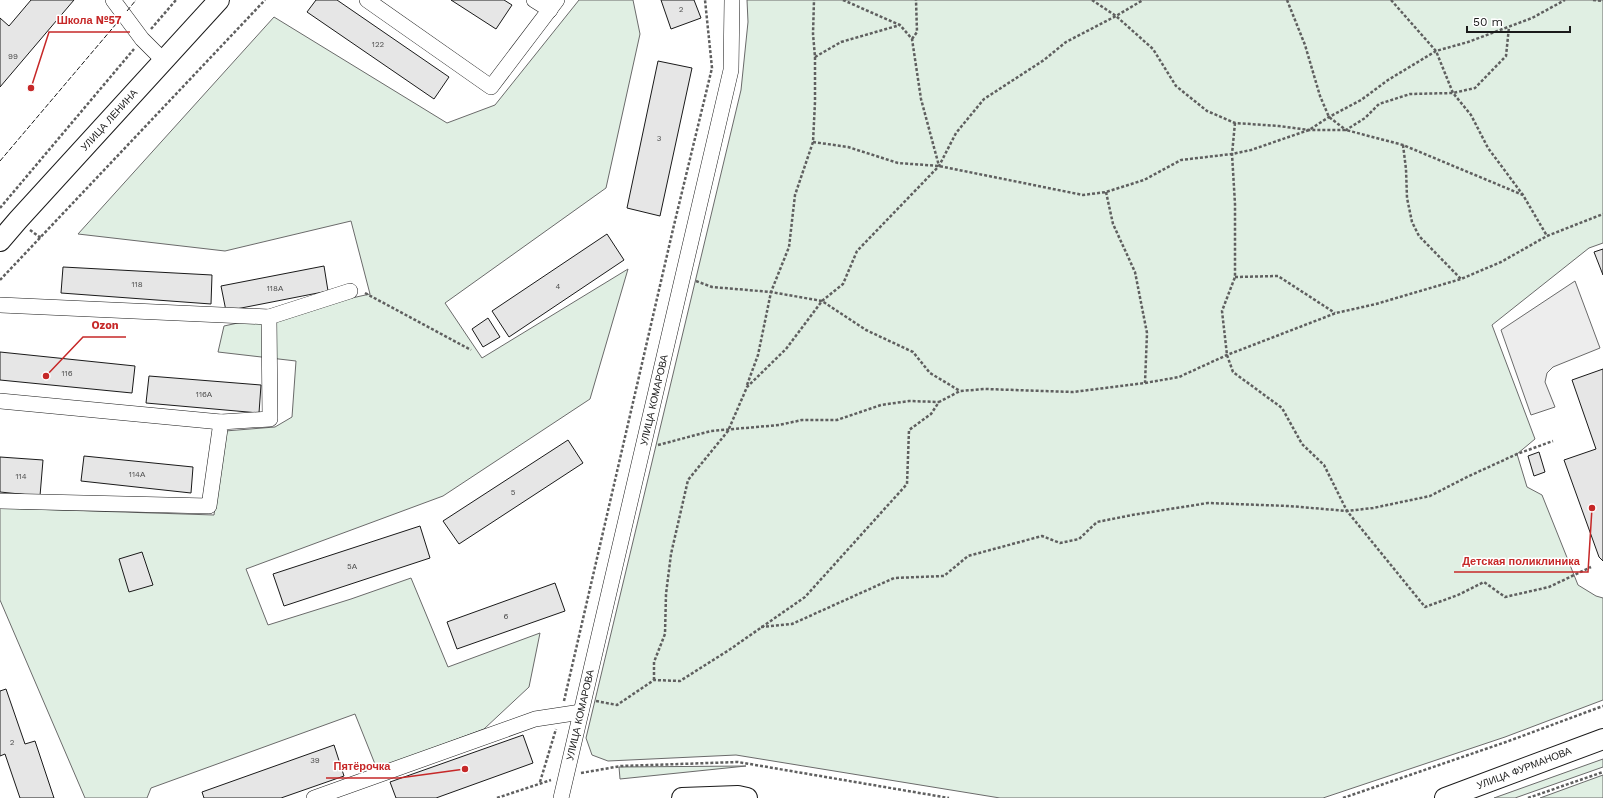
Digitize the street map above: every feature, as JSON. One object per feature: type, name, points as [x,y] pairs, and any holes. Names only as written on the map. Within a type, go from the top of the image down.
[{"type":"main road","name":"УЛИЦА ЛЕНИНА","points":[[0,241],[219,0]]},
{"type":"main road","name":"УЛИЦА ФУРМАНОВА","points":[[1444,798],[1603,739]]},
{"type":"main road","points":[[682,798],[738,796],[747,798]]},
{"type":"street","points":[[113,0],[142,39],[163,60]]},
{"type":"street","points":[[368,0],[491,87],[554,5],[534,0]]},
{"type":"street","name":"УЛИЦА КОМАРОВА","points":[[561,798],[731,70],[732,0]]},
{"type":"street","points":[[0,306],[269,317],[358,292]]},
{"type":"street","points":[[0,401],[221,422],[270,419],[269,317]]},
{"type":"street","points":[[0,501],[209,506],[221,422]]},
{"type":"street","points":[[314,798],[535,719],[560,716],[582,706]]},
{"type":"path","points":[[0,208],[176,0]]},
{"type":"path","points":[[0,280],[265,0]]},
{"type":"path","points":[[540,782],[560,716],[712,68],[705,0]]},
{"type":"path","points":[[654,680],[654,662],[665,634],[666,594],[671,554],[688,480],[728,431],[747,387],[758,355],[771,292],[789,247],[795,195],[813,142],[815,102],[815,57],[813,34],[814,0]]},
{"type":"path","points":[[843,0],[900,25],[912,39],[921,99],[939,166]]},
{"type":"path","points":[[912,39],[917,32],[916,0]]},
{"type":"path","points":[[1092,0],[1116,16],[1153,49],[1176,86],[1207,111],[1235,123],[1310,130],[1346,130],[1403,146],[1523,195]]},
{"type":"path","points":[[747,387],[786,349],[822,301],[843,284],[857,251],[939,166],[956,133],[984,99],[1044,60],[1066,42],[1143,0]]},
{"type":"path","points":[[1287,0],[1305,45],[1320,96],[1329,117],[1346,130]]},
{"type":"path","points":[[1391,0],[1436,51],[1453,93],[1471,115],[1488,148],[1523,195],[1547,236]]},
{"type":"path","points":[[813,142],[848,147],[898,163],[939,166],[1083,195],[1106,192],[1144,180],[1181,160],[1232,154],[1251,150],[1310,130],[1329,117],[1361,100],[1388,80],[1436,51],[1532,18],[1565,0]]},
{"type":"path","points":[[1593,0],[1603,1]]},
{"type":"path","points":[[815,57],[841,42],[900,25]]},
{"type":"path","points":[[1346,130],[1366,118],[1379,104],[1410,94],[1453,93],[1475,88],[1506,56],[1509,27]]},
{"type":"path","points":[[1235,123],[1232,154],[1235,204],[1235,277],[1222,311],[1227,355],[1233,372],[1282,408],[1302,444],[1324,465],[1348,512],[1426,607],[1458,595],[1484,582],[1505,597],[1550,588],[1591,567]]},
{"type":"path","points":[[1403,146],[1406,169],[1407,198],[1412,222],[1419,236],[1461,279]]},
{"type":"path","points":[[1106,192],[1113,224],[1135,272],[1147,333],[1145,383]]},
{"type":"path","points":[[582,706],[617,705],[654,680],[680,681],[805,596],[907,484],[909,430],[931,414],[939,402],[960,391],[985,389],[1073,392],[1179,377],[1227,355],[1336,313],[1376,304],[1461,279],[1501,262],[1547,236],[1603,214]]},
{"type":"path","points":[[683,276],[712,287],[771,292],[822,301],[866,330],[914,352],[930,373],[960,391]]},
{"type":"path","points":[[1235,277],[1278,276],[1314,297],[1336,313]]},
{"type":"path","points":[[358,292],[471,350]]},
{"type":"path","points":[[642,449],[711,431],[728,431],[779,425],[802,420],[838,420],[881,405],[910,401],[939,402]]},
{"type":"path","points":[[761,627],[792,624],[894,578],[944,576],[968,556],[1042,536],[1060,543],[1079,539],[1097,522],[1132,515],[1208,503],[1288,506],[1348,512],[1430,496],[1474,473],[1517,454],[1553,441]]},
{"type":"path","points":[[1343,798],[1506,742],[1603,706]]},
{"type":"path","points":[[497,798],[540,782],[622,766],[738,762],[949,798]]},
{"type":"path","points":[[1528,798],[1603,772]]},
{"type":"green space","points":[[579,0],[633,0],[640,34],[606,188],[445,303],[482,358],[628,269],[590,399],[443,496],[246,569],[268,625],[351,599],[411,578],[448,667],[540,633],[529,687],[484,729],[377,769],[355,714],[151,788],[147,798],[85,798],[0,600],[0,508],[214,515],[225,431],[275,427],[292,417],[296,361],[218,352],[224,326],[370,294],[351,221],[225,251],[78,234],[274,17],[447,123],[495,105]]},
{"type":"green space","points":[[747,0],[1603,0],[1603,243],[1589,248],[1492,325],[1535,439],[1517,454],[1527,487],[1542,495],[1578,585],[1596,596],[1603,598],[1603,700],[1505,737],[1323,798],[1000,798],[736,755],[608,761],[592,755],[586,738],[741,90],[748,22]]},
{"type":"green space","points":[[1603,759],[1603,767],[1515,798],[1494,798]]},
{"type":"green space","points":[[746,766],[620,779],[619,767]]},
{"type":"green space","points":[[1603,775],[1603,798],[1540,798]]},
{"type":"shaded area","points":[[1575,281],[1600,348],[1553,367],[1547,373],[1545,382],[1555,407],[1531,415],[1501,330]]},
{"type":"building","points":[[31,0],[74,0],[0,87],[0,18],[9,26]]},
{"type":"building","points":[[316,0],[337,0],[449,77],[434,99],[307,12]]},
{"type":"building","points":[[451,0],[504,0],[512,5],[496,29]]},
{"type":"building","points":[[661,0],[694,0],[701,18],[671,29]]},
{"type":"building","points":[[658,61],[692,68],[660,216],[627,208]]},
{"type":"building","points":[[607,234],[624,260],[509,337],[492,311]]},
{"type":"building","points":[[1603,249],[1603,275],[1594,252]]},
{"type":"building","points":[[324,266],[328,291],[226,311],[221,286]]},
{"type":"building","points":[[63,267],[212,275],[211,304],[61,293]]},
{"type":"building","points":[[488,318],[500,337],[483,347],[472,329]]},
{"type":"building","points":[[0,352],[135,366],[132,393],[0,380]]},
{"type":"building","points":[[1603,369],[1603,561],[1599,557],[1564,460],[1596,449],[1572,380]]},
{"type":"building","points":[[149,376],[261,385],[259,413],[146,403]]},
{"type":"building","points":[[568,440],[583,463],[459,544],[443,521]]},
{"type":"building","points":[[1539,452],[1545,472],[1534,476],[1528,456]]},
{"type":"building","points":[[84,456],[193,467],[191,493],[81,481]]},
{"type":"building","points":[[0,457],[43,460],[40,496],[0,492]]},
{"type":"building","points":[[420,526],[430,558],[284,606],[273,574]]},
{"type":"building","points":[[142,552],[153,585],[129,592],[119,559]]},
{"type":"building","points":[[555,583],[565,611],[457,649],[447,622]]},
{"type":"building","points":[[6,689],[25,744],[35,741],[54,798],[20,798],[5,754],[0,756],[0,691]]},
{"type":"building","points":[[523,735],[533,763],[436,798],[396,798],[390,782]]},
{"type":"building","points":[[334,745],[344,776],[281,798],[204,798],[202,792]]},
{"type":"fence","points":[[127,11],[136,0]]},
{"type":"fence","points":[[0,161],[122,17]]},
{"type":"place","name":"Школа №57","points":[[31,88]]},
{"type":"place","name":"Ozon","points":[[46,376]]},
{"type":"place","name":"Детская поликлиника","points":[[1592,508]]},
{"type":"place","name":"Пятёрочка","points":[[465,769]]}]
